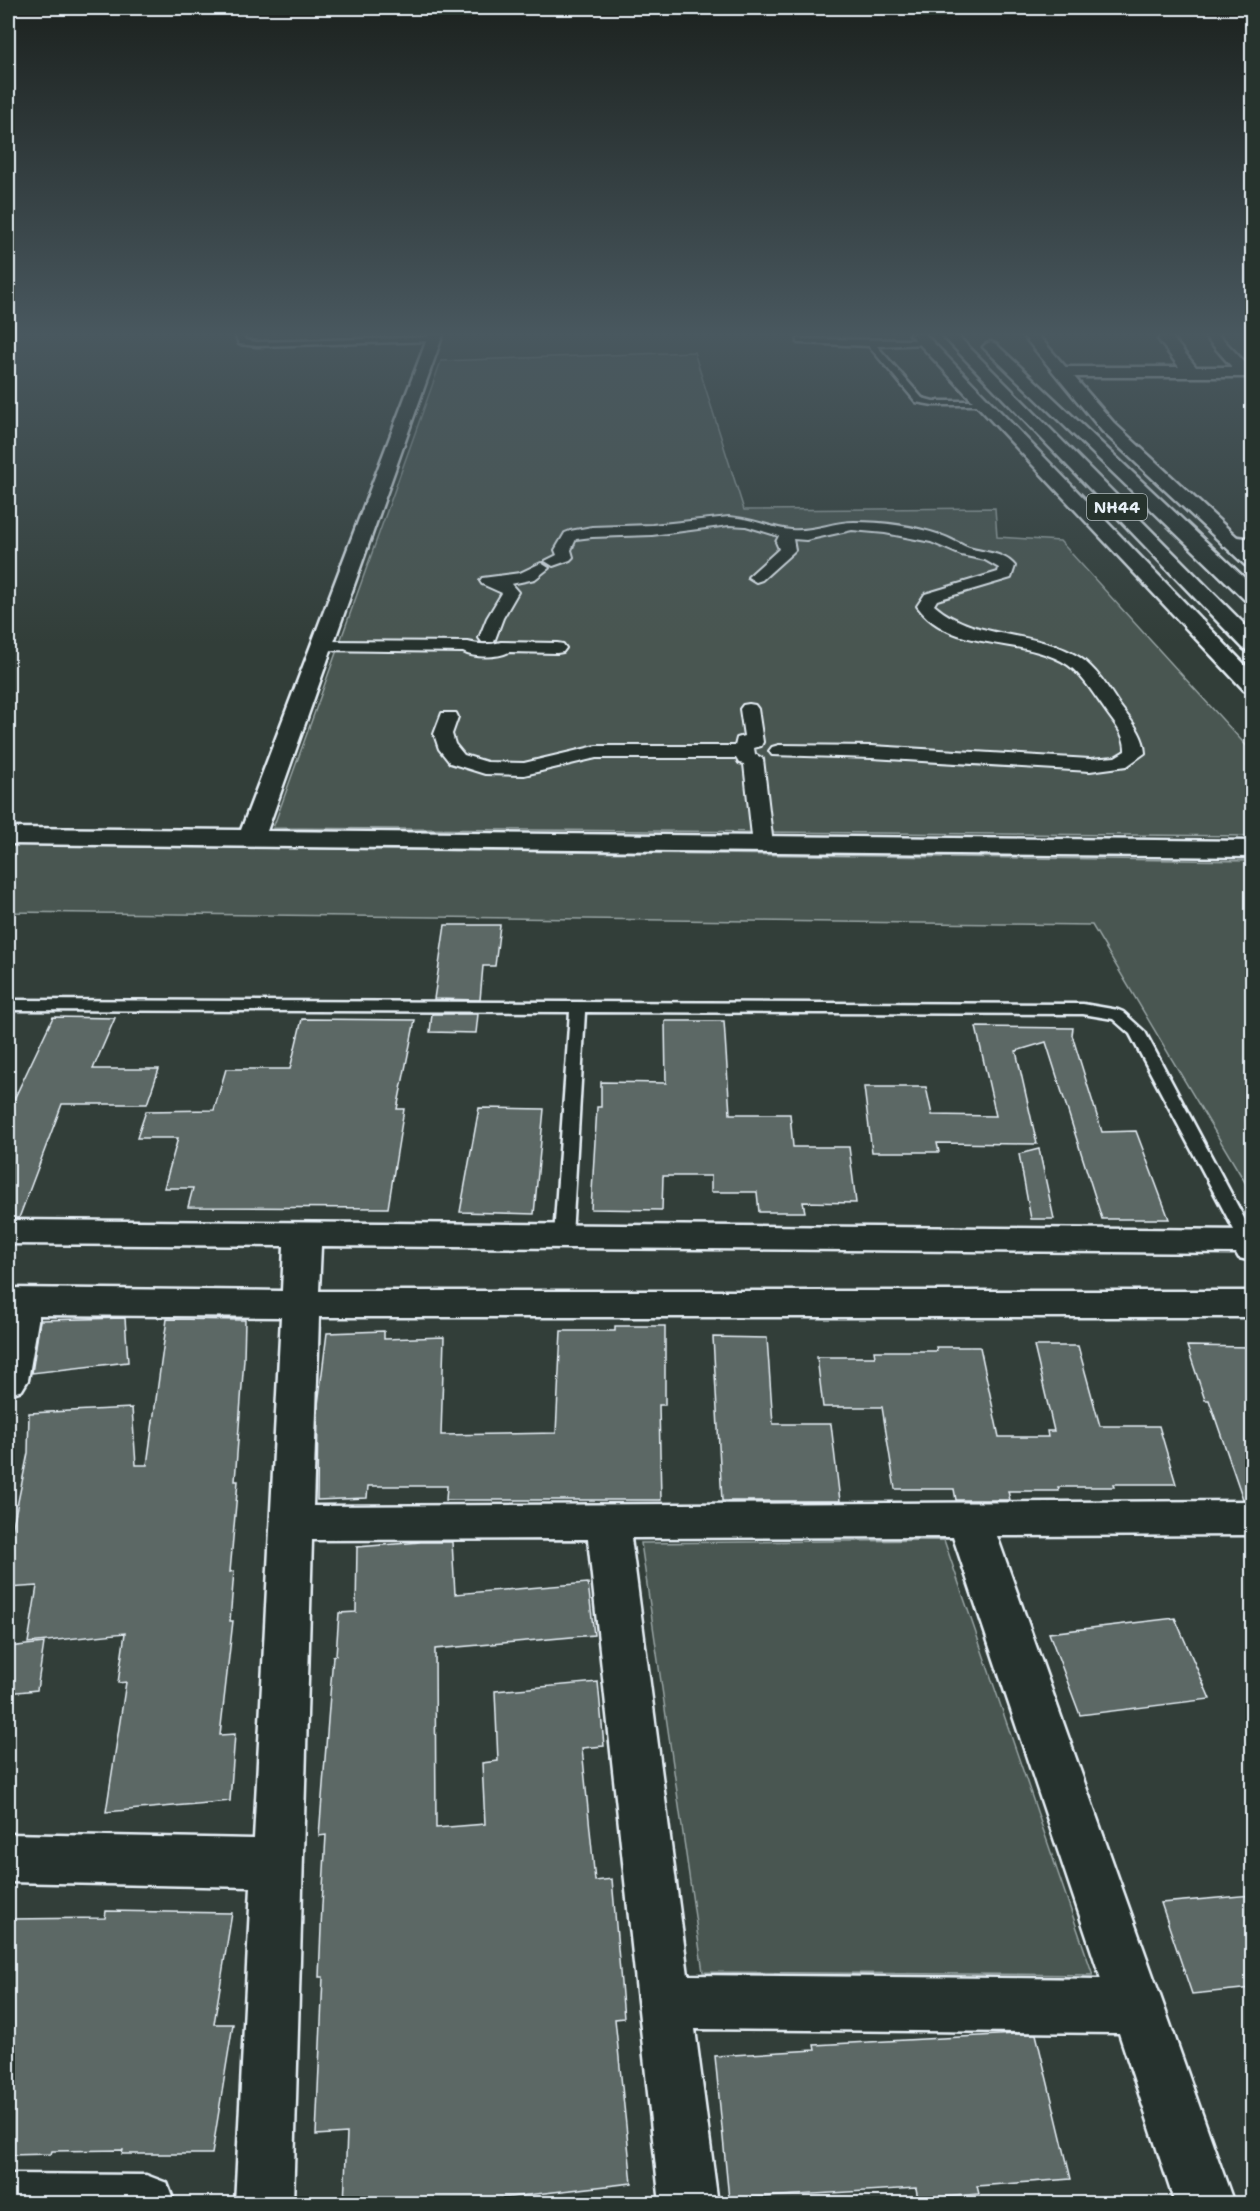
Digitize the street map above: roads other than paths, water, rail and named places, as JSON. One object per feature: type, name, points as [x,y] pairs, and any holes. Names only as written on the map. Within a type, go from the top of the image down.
[{"type":"main road","points":[[250,839],[398,437]]},
{"type":"main road","points":[[1017,437],[1252,685]]},
{"type":"main road","name":"NH44","points":[[1048,437],[1252,644]]},
{"type":"main road","name":"NH44","points":[[1085,437],[1252,596]]},
{"type":"main road","points":[[1119,437],[1252,561]]},
{"type":"main road","points":[[1232,542],[1252,545]]},
{"type":"main road","points":[[8,836],[1252,849]]},
{"type":"main road","points":[[8,1232],[563,1236],[1250,1245]]},
{"type":"main road","points":[[264,2204],[303,1234]]},
{"type":"main road","points":[[8,1380],[15,1301],[300,1304],[1252,1304]]},
{"type":"main road","points":[[291,1523],[1252,1518]]},
{"type":"main road","points":[[969,1519],[1205,2204]]},
{"type":"main road","points":[[607,1521],[689,2204]]},
{"type":"main road","points":[[8,1858],[278,1863]]},
{"type":"main road","points":[[665,2002],[1137,2006]]},
{"type":"main road","points":[[8,2203],[146,2204]]},
{"type":"street","points":[[488,638],[495,618],[510,592],[505,587],[488,581],[520,578],[536,573],[544,561],[565,557],[563,550],[570,536],[592,532],[652,531],[729,521],[747,522],[787,534],[806,535],[852,526],[885,528],[935,537],[966,552],[989,556],[1007,566],[1005,575],[931,597],[925,606],[934,617],[983,636],[1053,652],[1074,661],[1135,740],[1135,753],[1120,762],[1090,765],[872,752],[779,750]]},
{"type":"street","points":[[756,577],[787,550],[784,542],[787,534]]},
{"type":"street","points":[[471,638],[501,638],[501,641],[557,644],[470,651],[468,647],[324,643],[470,641],[471,638]]},
{"type":"street","points":[[758,709],[770,741],[779,743],[779,759],[769,760],[772,845],[753,759],[746,759],[745,752],[744,742],[754,742],[758,709]]},
{"type":"street","points":[[449,717],[443,734],[446,745],[457,759],[485,768],[524,769],[596,752],[745,752]]},
{"type":"lane","points":[[8,1005],[1083,1009],[1118,1015],[1137,1032],[1250,1245]]},
{"type":"lane","points":[[563,1236],[578,1007]]}]
